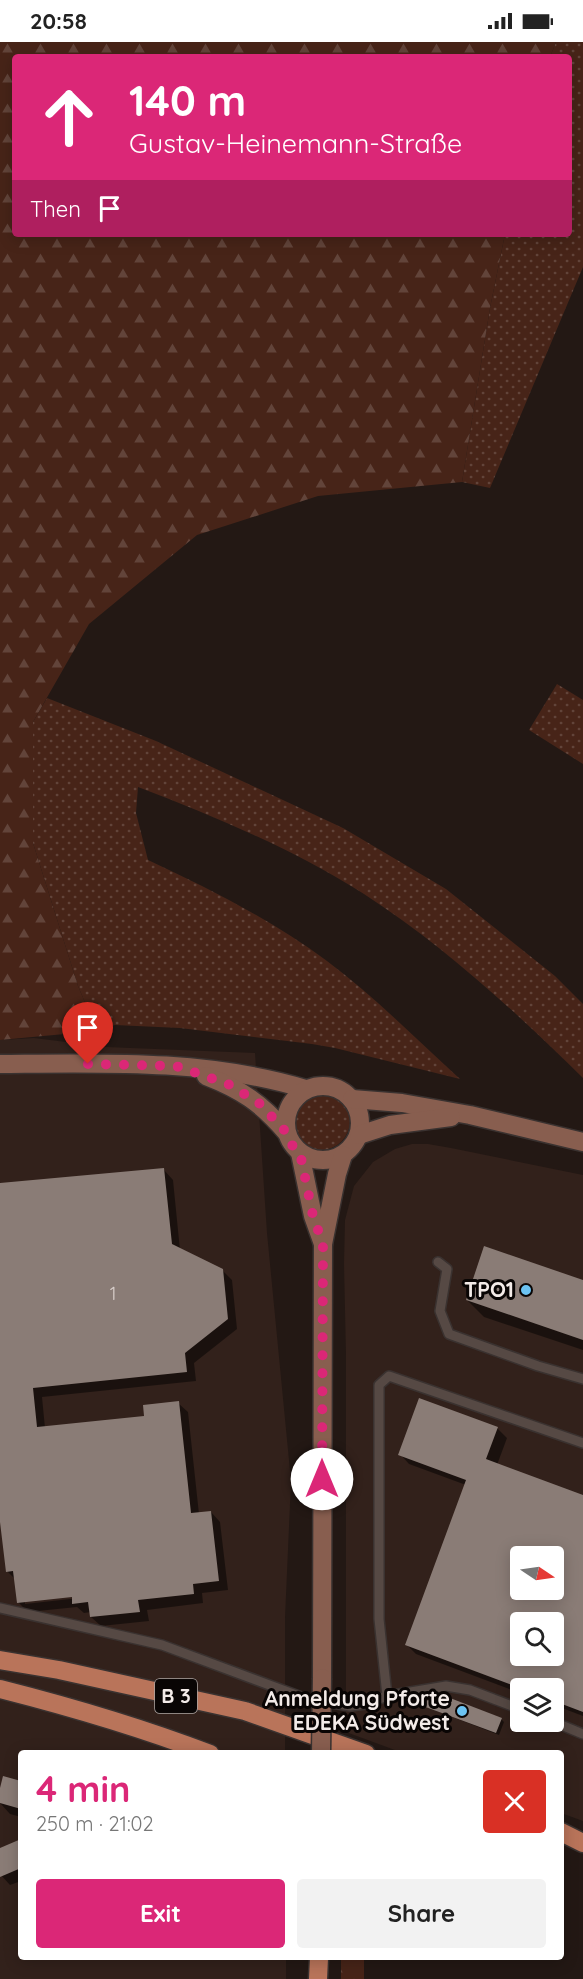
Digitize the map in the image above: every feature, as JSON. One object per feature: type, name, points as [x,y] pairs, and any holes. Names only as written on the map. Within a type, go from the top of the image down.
[{"type":"main road","name":"B 3","points":[[0,1660],[246,1711],[355,1750]]},
{"type":"main road","name":"B 3","points":[[0,1689],[52,1702],[200,1750]]},
{"type":"main road","points":[[564,1833],[581,1840]]},
{"type":"main road","points":[[318,1979],[319,1960]]},
{"type":"street","points":[[0,1064],[176,1066],[270,1078],[306,1089]]},
{"type":"street","points":[[176,1066],[228,1084],[259,1103],[286,1132]]},
{"type":"street","points":[[318,1085],[342,1090],[352,1099],[361,1122],[359,1135],[343,1155],[332,1160],[319,1161],[300,1153],[291,1144],[286,1132],[285,1119],[288,1107],[296,1096],[318,1085]]},
{"type":"street","points":[[352,1099],[402,1103],[470,1115],[583,1142]]},
{"type":"street","points":[[359,1135],[390,1125],[470,1115]]},
{"type":"street","points":[[300,1153],[313,1216],[323,1244]]},
{"type":"street","points":[[321,1750],[323,1244],[343,1155]]},
{"type":"lane","points":[[438,1262],[447,1269],[440,1311],[449,1334],[538,1366],[583,1378]]},
{"type":"lane","points":[[387,1696],[379,1619],[379,1385],[389,1376],[583,1443]]},
{"type":"lane","points":[[0,1608],[162,1645],[307,1699],[350,1706],[366,1704],[387,1696],[446,1686],[470,1690],[510,1705]]},
{"type":"lane","points":[[564,1726],[583,1734]]},
{"type":"shaded area","points":[[34,1038],[106,1047],[255,1053],[267,1233],[291,1481],[285,1618],[285,1750],[18,1750],[18,1960],[286,1960],[286,1979],[0,1979],[0,1040]]},
{"type":"shaded area","points":[[412,1144],[451,1148],[583,1175],[583,1821],[564,1814],[564,1750],[395,1750],[346,1732],[344,1264],[345,1220],[354,1186],[373,1162],[395,1149]]},
{"type":"green space","points":[[0,42],[556,42],[551,54],[12,54],[12,237],[504,237],[490,308],[462,482],[318,496],[197,535],[89,624],[33,722],[33,843],[78,986],[97,1031],[0,1040]]},
{"type":"green space","points":[[556,42],[583,42],[583,267],[490,488],[462,482],[490,308],[504,237],[572,237],[572,54],[551,54]]},
{"type":"green space","points":[[557,684],[583,700],[583,764],[529,730]]},
{"type":"green space","points":[[47,698],[156,741],[343,828],[446,889],[555,976],[583,1004],[583,1078],[451,957],[364,894],[282,848],[138,787],[136,813],[148,860],[240,906],[306,946],[395,1018],[460,1079],[312,1044],[180,1028],[115,1025],[97,1031],[78,986],[33,843],[33,722]]},
{"type":"green space","points":[[321,1092],[332,1094],[345,1105],[350,1121],[348,1132],[337,1145],[321,1150],[310,1148],[297,1137],[292,1121],[294,1110],[305,1097]]},
{"type":"green space","points":[[341,1960],[364,1960],[364,1979],[341,1979]]},
{"type":"building","points":[[164,1168],[172,1244],[223,1269],[228,1319],[185,1353],[187,1372],[33,1388],[37,1427],[144,1416],[143,1405],[179,1401],[191,1513],[211,1511],[219,1581],[193,1584],[194,1594],[138,1600],[140,1612],[90,1617],[88,1602],[72,1604],[72,1597],[17,1603],[13,1571],[6,1572],[0,1522],[0,1183]]},
{"type":"building","name":"TPO1","points":[[484,1246],[583,1280],[583,1340],[466,1300]]},
{"type":"building","points":[[419,1398],[498,1427],[486,1459],[583,1495],[583,1712],[564,1705],[564,1678],[510,1678],[510,1684],[405,1645],[466,1480],[398,1455]]},
{"type":"building","name":"Anmeldung Pforte EDEKA Südwest","points":[[450,1698],[502,1718],[496,1733],[412,1702]]},
{"type":"building","points":[[3,1776],[18,1780],[18,1808],[0,1803]]},
{"type":"building","points":[[18,1840],[18,1869],[0,1877],[0,1848]]},
{"type":"place","name":"TPO1","points":[[526,1290]]},
{"type":"place","name":"Anmeldung Pforte EDEKA Südwest","points":[[462,1711]]},
{"type":"route","points":[[88,1064],[176,1066],[228,1084],[259,1103],[286,1132],[291,1144],[300,1153],[313,1216],[323,1244],[322,1479]]}]
